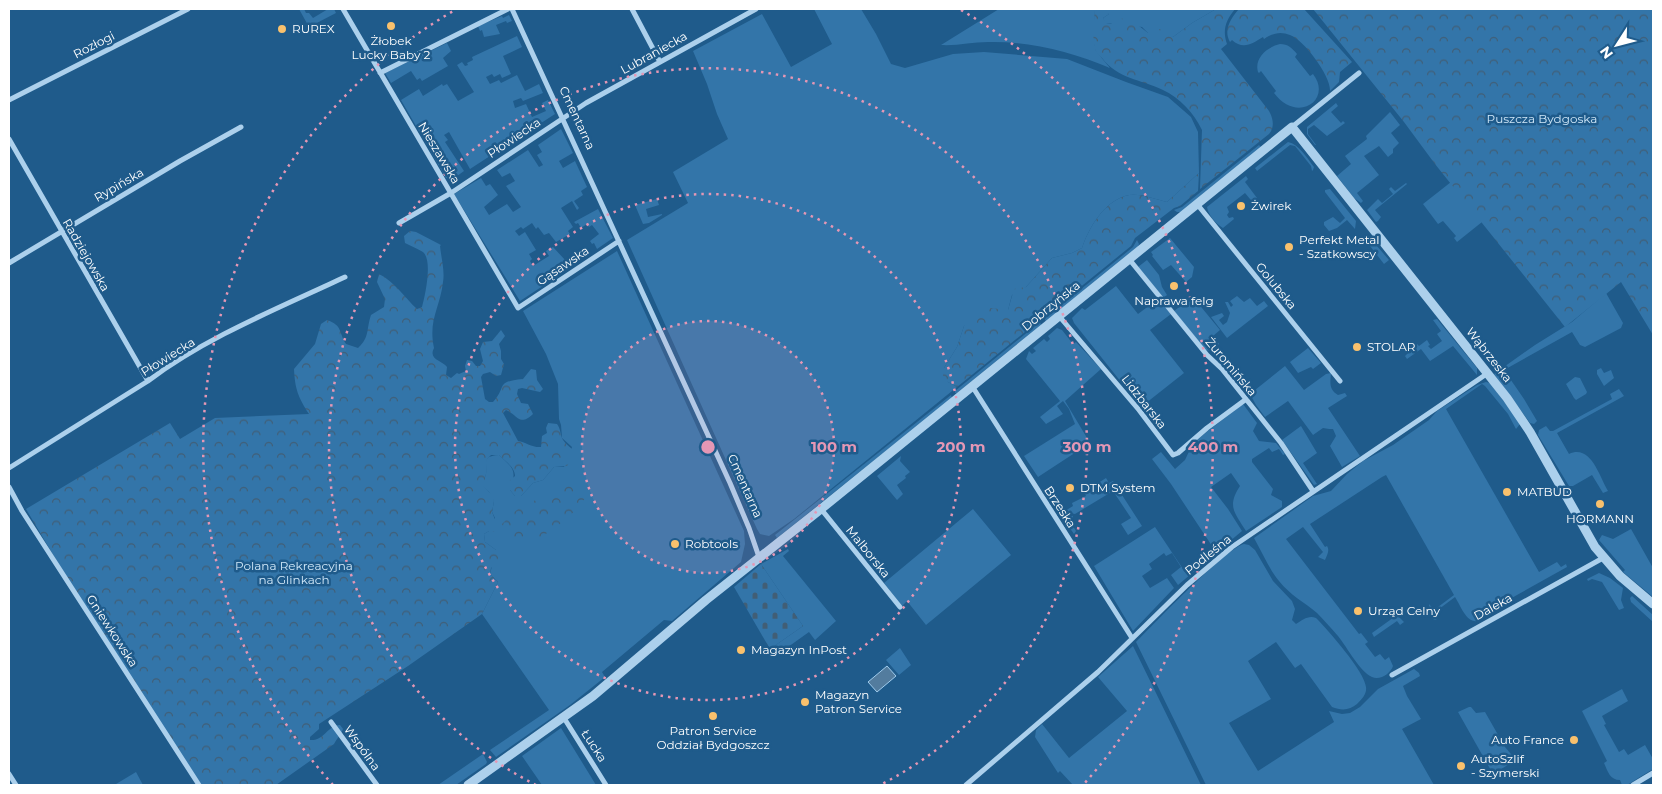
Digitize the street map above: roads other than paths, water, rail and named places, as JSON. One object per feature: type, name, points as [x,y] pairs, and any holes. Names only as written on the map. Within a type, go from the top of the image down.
[{"type":"street","name":"Rozłogi","points":[[9,100],[188,9]]},
{"type":"street","name":"Nieszawska","points":[[342,9],[518,308]]},
{"type":"street","points":[[380,73],[508,9]]},
{"type":"street","name":"Cmentarna","points":[[512,9],[750,528],[759,557]]},
{"type":"street","points":[[632,9],[660,62]]},
{"type":"street","name":"Lubraniecka","points":[[563,117],[586,102],[748,11],[756,9]]},
{"type":"street","name":"Dobrzyńska","points":[[759,557],[821,509],[1359,73]]},
{"type":"street","name":"Płowiecka","points":[[399,223],[450,193],[563,117]]},
{"type":"street","name":"Rypińska","points":[[9,263],[60,231],[241,127]]},
{"type":"street","name":"Wąbrzeska","points":[[1292,127],[1488,373],[1530,432],[1588,536],[1603,558],[1620,576],[1653,604]]},
{"type":"street","name":"Radziejowska","points":[[9,138],[60,231],[148,381]]},
{"type":"street","name":"Golubska","points":[[1197,204],[1340,381]]},
{"type":"street","name":"Gąsawska","points":[[518,308],[620,241]]},
{"type":"street","name":"Żuromińska","points":[[1128,259],[1207,354],[1222,369],[1281,443],[1313,491]]},
{"type":"street","name":"Płowiecka","points":[[9,468],[148,381],[168,366],[232,331],[345,277]]},
{"type":"street","name":"Lidzbarska","points":[[1059,316],[1173,455],[1245,400]]},
{"type":"street","name":"Podleśna","points":[[966,785],[1098,672],[1132,638],[1232,547],[1488,373]]},
{"type":"street","name":"Brzeska","points":[[972,386],[1132,638]]},
{"type":"street","name":"Gniewkowska","points":[[9,487],[22,511],[199,785]]},
{"type":"street","name":"Malborska","points":[[821,509],[900,608]]},
{"type":"street","points":[[468,785],[564,718],[759,557]]},
{"type":"street","name":"Daleka","points":[[1392,675],[1603,558]]},
{"type":"street","name":"Łucka","points":[[564,718],[606,785]]},
{"type":"street","name":"Wspólna","points":[[331,722],[377,785]]},
{"type":"street","points":[[9,774],[14,785]]},
{"type":"street","points":[[1633,785],[1653,774]]},
{"type":"place","name":"Żłobek Lucky Baby 2","points":[[391,26]]},
{"type":"place","name":"RUREX","points":[[282,29]]},
{"type":"place","name":"Żwirek","points":[[1241,206]]},
{"type":"place","name":"Perfekt Metal - Szatkowscy","points":[[1289,247]]},
{"type":"place","name":"Naprawa felg","points":[[1174,286]]},
{"type":"place","name":"STOLAR","points":[[1357,347]]},
{"type":"place","name":"DTM System","points":[[1070,488]]},
{"type":"place","name":"MATBUD","points":[[1507,492]]},
{"type":"place","name":"HORMANN","points":[[1600,504]]},
{"type":"place","name":"Robtools","points":[[675,544]]},
{"type":"place","name":"Urząd Celny","points":[[1358,611]]},
{"type":"place","name":"Magazyn InPost","points":[[741,650]]},
{"type":"place","name":"Magazyn Patron Service","points":[[805,702]]},
{"type":"place","name":"Patron Service Oddział Bydgoszcz","points":[[713,716]]},
{"type":"place","name":"Auto France","points":[[1574,740]]},
{"type":"place","name":"AutoSzlif - Szymerski","points":[[1461,766]]},
{"type":"park label","name":"Puszcza Bydgoska","points":[[1542,119]]},
{"type":"park label","name":"Polana Rekreacyjna na Glinkach","points":[[294,573]]}]
